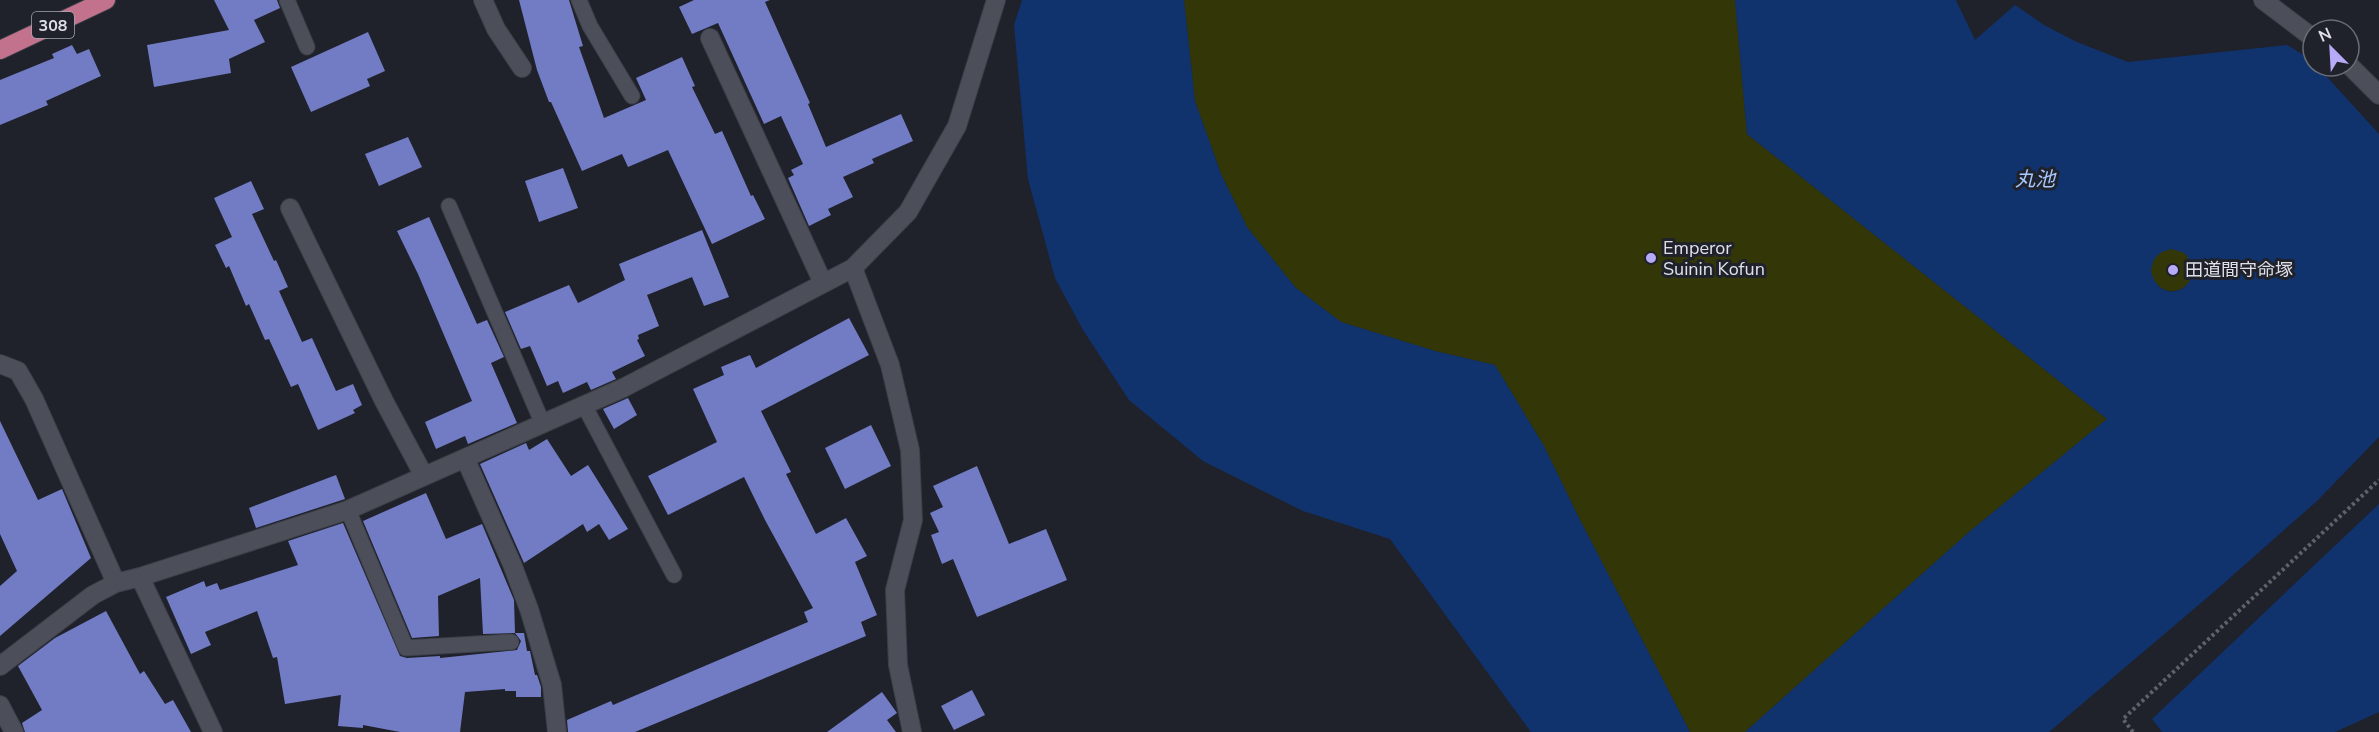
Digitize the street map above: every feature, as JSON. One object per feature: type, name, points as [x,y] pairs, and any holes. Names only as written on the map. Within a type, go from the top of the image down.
[{"type":"highway","name":"308","points":[[1,46],[106,0]]},
{"type":"street","points":[[483,0],[496,29],[522,68]]},
{"type":"street","points":[[0,666],[93,595],[116,583],[348,510],[623,388],[853,268],[908,212],[957,126],[996,0]]},
{"type":"street","points":[[2263,0],[2301,29]]},
{"type":"street","points":[[710,38],[823,283]]},
{"type":"street","points":[[2361,77],[2379,95]]},
{"type":"street","points":[[290,208],[384,401],[424,476]]},
{"type":"street","points":[[853,268],[890,365],[910,450],[913,520],[895,590],[898,665],[912,732]]},
{"type":"street","points":[[0,364],[18,371],[34,399],[116,583]]},
{"type":"street","points":[[465,458],[512,564],[529,609],[552,685],[557,732]]},
{"type":"street","points":[[140,577],[213,732]]},
{"type":"street","points":[[0,705],[15,732]]},
{"type":"lane","points":[[287,0],[307,47]]},
{"type":"lane","points":[[579,0],[590,26],[632,96]]},
{"type":"lane","points":[[449,206],[542,422]]},
{"type":"lane","points":[[584,405],[674,575]]},
{"type":"lane","points":[[348,510],[406,648],[511,642]]},
{"type":"path","points":[[2133,732],[2123,719],[2379,480]]},
{"type":"green space","points":[[1184,0],[1735,0],[1747,134],[2107,419],[1969,532],[1745,732],[1690,732],[1544,446],[1495,365],[1435,351],[1341,322],[1296,288],[1247,227],[1221,174],[1195,101]]},
{"type":"green space","points":[[2172,249],[2187,255],[2193,270],[2187,285],[2172,291],[2157,285],[2151,270],[2157,255]]},
{"type":"water","points":[[1022,0],[1184,0],[1195,101],[1221,174],[1247,227],[1296,288],[1341,322],[1435,351],[1495,365],[1544,446],[1690,732],[1531,732],[1390,539],[1303,511],[1203,461],[1129,400],[1083,330],[1055,278],[1028,179],[1014,25]]},
{"type":"water","name":"丸池","points":[[1735,0],[1956,0],[1975,40],[2015,5],[2044,25],[2077,42],[2128,62],[2287,45],[2301,53],[2301,78],[2328,78],[2379,134],[2379,437],[2317,501],[2049,732],[1745,732],[1969,532],[2107,419],[1747,134]],"holes":[[[2172,249],[2185,253],[2193,266],[2187,284],[2174,291],[2167,291],[2160,287],[2151,271],[2155,258],[2160,253]]]},
{"type":"water","points":[[2379,504],[2379,712],[2335,732],[2162,732],[2152,719]]},
{"type":"building","points":[[214,0],[277,0],[280,8],[254,20],[265,42],[229,59],[231,73],[154,87],[147,45],[229,30]]},
{"type":"building","points":[[519,0],[569,0],[583,46],[579,47],[604,118],[646,100],[636,78],[682,57],[695,86],[692,87],[715,134],[722,131],[751,196],[753,195],[765,219],[712,244],[668,150],[628,167],[622,154],[582,171],[551,102],[549,102],[537,70]]},
{"type":"building","points":[[694,0],[770,0],[765,2],[810,103],[808,104],[826,147],[901,114],[913,141],[872,159],[874,163],[843,177],[853,197],[828,209],[831,215],[809,226],[788,178],[794,175],[791,170],[803,164],[781,116],[764,124],[718,23],[692,34],[679,7]]},
{"type":"building","points":[[368,32],[385,71],[367,79],[370,86],[311,112],[291,67]]},
{"type":"building","points":[[72,45],[77,54],[89,49],[101,76],[46,101],[48,105],[0,125],[0,80],[54,58],[52,54]]},
{"type":"building","points":[[408,137],[422,167],[379,186],[365,154]]},
{"type":"building","points":[[563,168],[578,208],[539,222],[525,181]]},
{"type":"building","points":[[251,181],[264,209],[252,214],[288,287],[279,291],[302,342],[312,338],[336,391],[353,384],[362,405],[353,410],[355,413],[318,430],[298,384],[291,387],[269,339],[265,340],[249,304],[246,306],[229,266],[226,268],[215,245],[232,237],[214,198]]},
{"type":"building","points":[[429,217],[477,324],[487,320],[504,357],[491,363],[517,423],[468,444],[465,436],[436,449],[425,422],[472,401],[418,274],[397,231]]},
{"type":"building","points":[[702,230],[729,297],[704,306],[692,277],[647,295],[659,326],[638,335],[637,340],[645,356],[612,372],[616,379],[591,390],[587,382],[563,393],[558,381],[547,386],[530,346],[521,349],[505,312],[569,285],[578,303],[625,280],[619,264]]},
{"type":"building","points":[[849,318],[869,355],[761,411],[791,472],[786,474],[816,534],[846,518],[867,556],[855,562],[877,615],[861,622],[866,636],[635,732],[568,732],[567,720],[611,701],[613,705],[808,622],[804,612],[813,608],[744,477],[668,515],[648,476],[717,442],[693,389],[724,375],[721,367],[750,355],[756,368]]},
{"type":"building","points":[[628,398],[637,415],[614,429],[603,409]]},
{"type":"building","points":[[0,421],[38,500],[62,489],[91,558],[0,636],[0,586],[17,571],[0,534]]},
{"type":"building","points":[[871,425],[891,466],[845,489],[825,448]]},
{"type":"building","points":[[547,439],[571,476],[588,465],[628,529],[609,540],[599,524],[587,532],[583,524],[524,563],[480,464],[526,443],[529,450]]},
{"type":"building","points":[[977,466],[1009,544],[1046,529],[1067,580],[977,617],[953,559],[942,564],[931,535],[939,532],[930,513],[943,507],[933,486]]},
{"type":"building","points":[[336,475],[345,499],[256,528],[249,508]]},
{"type":"building","points":[[426,493],[446,539],[482,524],[514,600],[515,633],[483,634],[480,578],[438,596],[439,636],[412,638],[363,521]]},
{"type":"building","points":[[343,523],[400,656],[407,658],[440,656],[440,658],[517,650],[521,641],[515,633],[524,633],[527,651],[530,651],[535,675],[541,687],[541,697],[516,697],[516,691],[505,691],[505,689],[465,692],[460,732],[400,732],[363,725],[363,728],[338,726],[341,695],[285,704],[277,657],[273,658],[257,611],[205,632],[211,645],[191,654],[166,597],[204,581],[206,587],[217,583],[220,590],[298,565],[288,541]]},
{"type":"building","points":[[106,611],[140,674],[144,671],[165,704],[173,700],[191,732],[25,732],[22,723],[42,710],[18,666],[55,638]]},
{"type":"building","points":[[972,690],[985,715],[954,730],[941,706]]},
{"type":"building","points":[[882,692],[897,713],[887,720],[896,732],[827,732]]},
{"type":"place","name":"Emperor Suinin Kofun","points":[[1651,258]]},
{"type":"place","name":"田道間守命塚","points":[[2173,270]]}]
